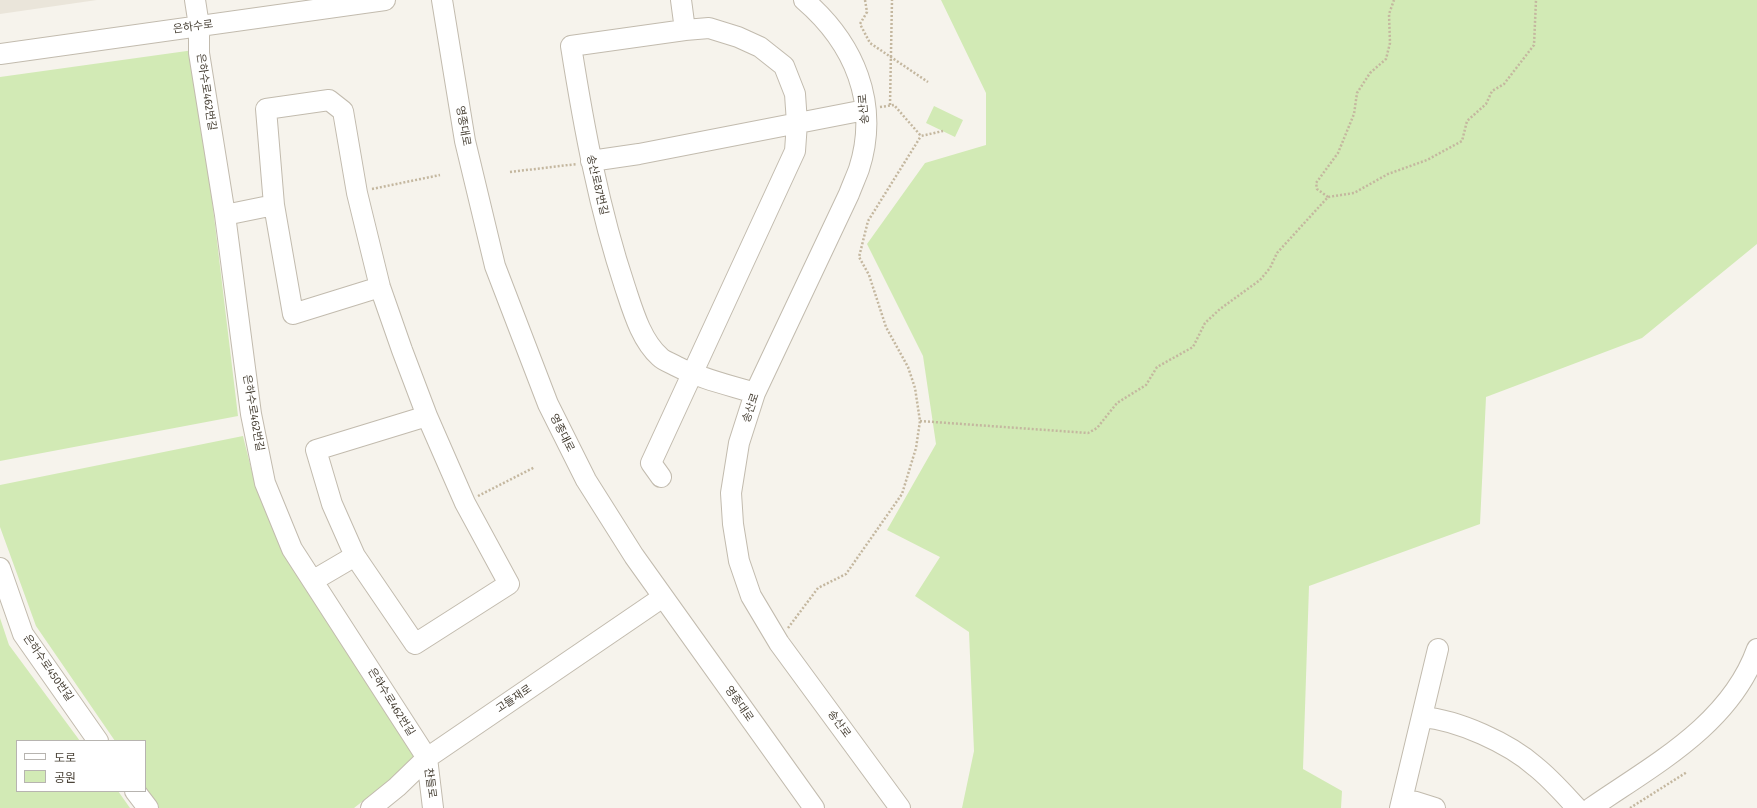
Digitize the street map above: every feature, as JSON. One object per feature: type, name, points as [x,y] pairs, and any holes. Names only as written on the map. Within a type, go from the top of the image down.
[{"type":"street","name":"은하수로462번길","points":[[195,0],[199,26],[199,53],[225,215],[251,414],[266,483],[292,549],[314,580],[427,758]]},
{"type":"street","name":"은하수로","points":[[0,54],[385,0]]},
{"type":"street","name":"영종대로","points":[[442,0],[464,141],[495,266],[548,404],[586,480],[634,556],[814,808]]},
{"type":"street","points":[[661,477],[651,463],[795,151],[797,123],[795,94],[784,66],[760,47],[738,37],[709,28],[685,30],[681,0]]},
{"type":"street","name":"송산로","points":[[804,0],[830,24],[852,58],[861,79],[870,109],[859,168],[849,194],[756,394],[739,443],[731,492],[733,524],[738,561],[751,596],[779,643],[900,808]]},
{"type":"street","name":"송산로87번길","points":[[685,30],[571,46],[587,162],[631,305],[648,344],[660,358],[692,374],[756,394]]},
{"type":"street","points":[[380,287],[293,314],[274,205],[266,109],[329,100],[343,111],[357,193],[380,287],[427,416],[465,503],[509,584],[415,644],[354,556],[332,504],[316,450],[427,416]]},
{"type":"street","points":[[587,162],[639,154],[870,109]]},
{"type":"street","points":[[225,215],[274,205]]},
{"type":"street","points":[[314,580],[354,556]]},
{"type":"street","name":"은하수로450번길","points":[[0,568],[23,634],[97,740]]},
{"type":"street","name":"고들재로","points":[[371,808],[397,787],[427,758],[663,597]]},
{"type":"street","points":[[1435,808],[1416,802],[1401,804],[1438,649]]},
{"type":"street","points":[[1591,808],[1685,743],[1712,720],[1733,694],[1752,664],[1757,649]]},
{"type":"street","points":[[1422,717],[1439,718],[1459,725],[1482,734],[1511,750],[1535,766],[1559,788],[1577,808]]},
{"type":"street","name":"찬들로","points":[[427,758],[433,808]]},
{"type":"street","points":[[136,792],[148,808]]},
{"type":"path","points":[[865,0],[868,12],[860,24],[870,43],[928,82]]},
{"type":"path","points":[[890,106],[892,0]]},
{"type":"path","points":[[1328,197],[1317,189],[1316,183],[1338,153],[1354,114],[1357,93],[1370,73],[1386,58],[1390,43],[1389,14],[1394,0]]},
{"type":"path","points":[[920,421],[1088,433],[1097,428],[1117,403],[1146,385],[1157,367],[1193,347],[1205,323],[1220,309],[1260,280],[1270,268],[1277,253],[1328,197],[1354,193],[1388,174],[1427,160],[1462,142],[1467,121],[1486,104],[1492,91],[1504,84],[1534,45],[1536,0]]},
{"type":"path","points":[[870,109],[894,104],[921,136]]},
{"type":"path","points":[[788,629],[818,588],[846,574],[902,494],[916,448],[920,421],[915,388],[908,367],[886,327],[869,275],[859,257],[868,221],[921,136],[943,131]]},
{"type":"path","points":[[510,172],[587,162]]},
{"type":"path","points":[[357,193],[440,175]]},
{"type":"path","points":[[465,503],[535,467]]},
{"type":"path","points":[[1630,808],[1687,772]]},
{"type":"shaded area","points":[[0,0],[97,0],[0,14]]},
{"type":"green space","points":[[941,0],[1757,0],[1757,244],[1642,338],[1486,397],[1480,524],[1309,586],[1303,769],[1342,791],[1341,808],[962,808],[974,751],[969,632],[915,596],[940,557],[887,530],[936,444],[923,356],[867,244],[925,163],[986,145],[986,93]]},
{"type":"green space","points":[[194,50],[238,416],[0,461],[0,77]]},
{"type":"green space","points":[[934,106],[963,120],[955,137],[926,123]]},
{"type":"green space","points":[[243,436],[255,484],[285,557],[418,758],[354,808],[159,808],[146,788],[146,740],[114,740],[36,626],[0,527],[0,485]]},
{"type":"green space","points":[[0,618],[9,645],[79,740],[16,740],[16,792],[119,792],[130,808],[0,808]]}]
